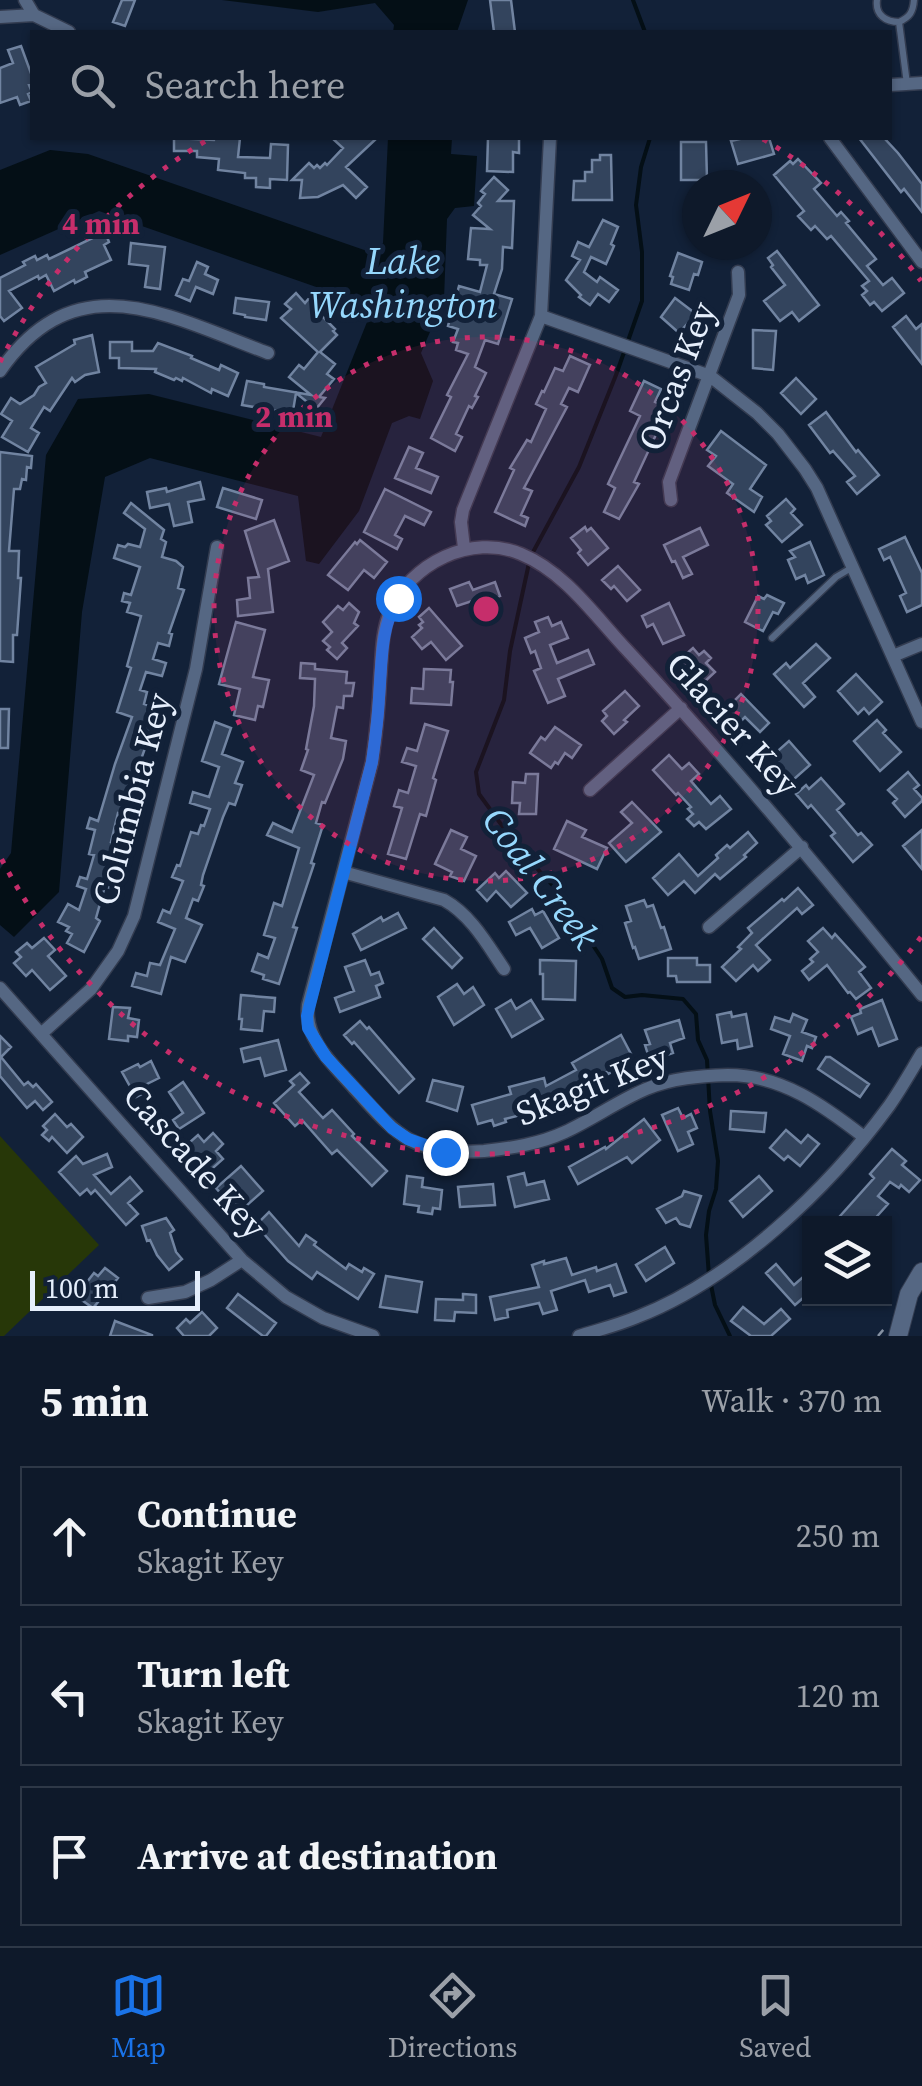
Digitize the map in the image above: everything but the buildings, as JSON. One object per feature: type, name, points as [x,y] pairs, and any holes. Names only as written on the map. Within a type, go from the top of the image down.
[{"type":"street","points":[[25,0],[34,15]]},
{"type":"street","points":[[0,17],[34,15],[65,30]]},
{"type":"street","points":[[464,548],[463,510],[541,316],[552,140]]},
{"type":"street","points":[[831,140],[922,262]]},
{"type":"street","name":"Orcas Key","points":[[671,500],[669,482],[739,294],[738,272]]},
{"type":"street","points":[[0,370],[29,336],[49,320],[72,311],[120,305],[167,316],[268,353]]},
{"type":"street","points":[[541,316],[710,376],[778,434],[806,469],[922,722]]},
{"type":"street","name":"Columbia Key","points":[[41,1034],[105,972],[134,916],[196,668],[217,547]]},
{"type":"street","name":"Glacier Key","points":[[464,548],[498,547],[522,554],[554,573],[681,708],[802,846],[922,995]]},
{"type":"street","name":"Skagit Key","points":[[464,548],[423,570],[408,584],[390,612],[384,633],[372,762],[308,1005],[308,1028],[326,1057],[392,1128],[408,1139],[445,1152],[514,1148],[564,1132],[647,1089],[700,1076],[752,1078],[790,1089],[824,1106],[864,1138]]},
{"type":"street","points":[[893,656],[922,644]]},
{"type":"street","points":[[590,790],[681,708]]},
{"type":"street","points":[[709,927],[802,846]]},
{"type":"street","points":[[343,872],[452,904],[474,926],[504,969]]},
{"type":"street","name":"Cascade Key","points":[[0,988],[242,1260],[286,1297],[323,1318],[373,1336]]},
{"type":"street","points":[[578,1336],[638,1317],[703,1284],[794,1212],[864,1138],[922,1053]]},
{"type":"street","points":[[148,1298],[185,1292],[242,1260]]},
{"type":"street","points":[[898,1336],[909,1294],[922,1272]]},
{"type":"lane","points":[[877,0],[880,16],[889,22],[908,18],[914,0]]},
{"type":"lane","points":[[900,22],[915,84]]},
{"type":"lane","points":[[772,638],[836,577],[853,567]]},
{"type":"green space","points":[[0,1136],[99,1245],[4,1336],[0,1336]]},
{"type":"water","points":[[222,0],[468,0],[458,30],[393,30],[394,25],[375,3],[318,12]]},
{"type":"water","name":"Lake Washington","points":[[388,140],[452,140],[451,154],[477,156],[474,206],[455,208],[447,219],[444,299],[421,353],[433,381],[420,419],[409,416],[392,423],[359,511],[319,564],[306,561],[298,496],[150,458],[105,477],[82,612],[59,892],[14,937],[0,925],[0,869],[11,853],[46,455],[78,399],[149,394],[321,437],[369,317],[362,303],[99,211],[0,255],[0,170],[50,150],[88,154],[370,252],[383,243]]},
{"type":"waterway","name":"Coal Creek","points":[[633,0],[644,30]]},
{"type":"waterway","name":"Coal Creek","points":[[532,554],[579,467],[642,301],[642,252],[636,205],[649,140]]},
{"type":"waterway","name":"Coal Creek","points":[[529,563],[504,700],[476,772],[479,794],[519,849],[556,889],[602,959],[612,988],[625,997],[683,999],[696,1014],[698,1040],[707,1060],[718,1161],[706,1235],[709,1276]]},
{"type":"waterway","name":"Coal Creek","points":[[711,1285],[715,1305],[730,1336]]},
{"type":"route","points":[[398,598],[384,633],[372,762],[308,1005],[308,1028],[326,1057],[392,1128],[408,1139],[445,1152]]}]
